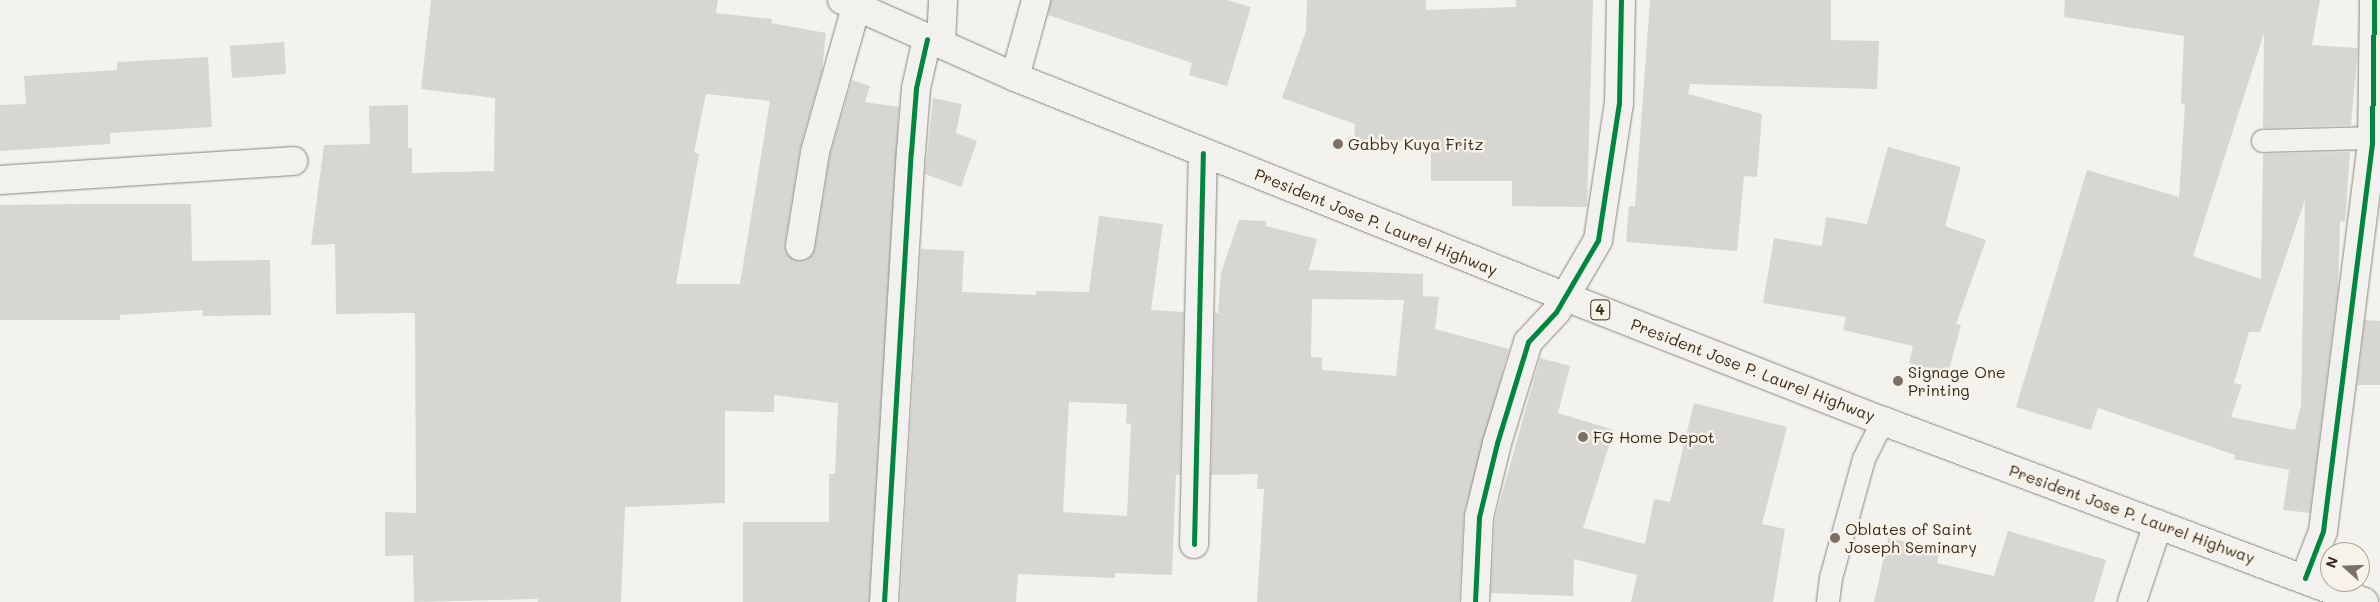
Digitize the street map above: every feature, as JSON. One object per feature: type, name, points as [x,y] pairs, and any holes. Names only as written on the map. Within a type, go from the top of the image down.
[{"type":"street","points":[[884,602],[916,88],[934,41],[943,0]]},
{"type":"street","points":[[1015,76],[1036,0]]},
{"type":"street","points":[[1475,602],[1479,517],[1497,443],[1528,342],[1566,297],[1598,240],[1619,103],[1621,0]]},
{"type":"street","points":[[2304,578],[2323,531],[2375,142],[2374,0]]},
{"type":"street","points":[[800,246],[816,152],[849,4]]},
{"type":"street","name":"President Jose P. Laurel Highway","points":[[849,4],[1015,76],[1203,153],[1566,297],[1883,421],[2364,602]]},
{"type":"street","points":[[1194,544],[1203,153]]},
{"type":"street","points":[[0,180],[293,161]]},
{"type":"street","points":[[2132,602],[2158,524]]},
{"type":"lane","points":[[2263,141],[2375,142]]},
{"type":"lane","points":[[1828,602],[1831,578],[1864,460],[1883,421]]},
{"type":"building","points":[[431,0],[718,0],[716,13],[772,19],[771,23],[826,33],[822,71],[800,149],[785,244],[786,252],[797,261],[806,260],[815,249],[830,155],[852,80],[870,86],[865,102],[899,107],[869,602],[743,602],[743,522],[829,522],[829,474],[835,474],[838,403],[774,395],[774,412],[725,411],[725,503],[625,507],[621,602],[538,602],[538,599],[414,602],[413,555],[385,556],[385,512],[416,513],[415,313],[336,314],[335,244],[311,245],[324,145],[370,144],[369,106],[408,105],[408,148],[412,148],[412,173],[494,171],[495,98],[421,89]],"holes":[[[706,94],[770,101],[740,284],[676,284],[699,154],[694,152]]]},
{"type":"building","points":[[1051,0],[1227,0],[1251,7],[1227,86],[1189,75],[1192,63],[1048,15]]},
{"type":"building","points":[[1307,0],[1426,0],[1426,10],[1516,7],[1516,0],[1593,0],[1587,207],[1512,206],[1512,181],[1431,181],[1431,142],[1354,140],[1355,124],[1282,98],[1306,31]]},
{"type":"building","points":[[1650,0],[1831,0],[1831,40],[1879,41],[1877,89],[1690,84],[1688,94],[1762,114],[1757,177],[1744,176],[1737,251],[1626,242],[1629,206],[1635,206]]},
{"type":"building","points":[[2065,0],[2320,0],[2312,45],[2358,48],[2351,125],[2263,128],[2264,33],[2193,256],[2261,279],[2263,154],[2350,152],[2345,222],[2340,221],[2338,290],[2310,513],[2283,510],[2289,470],[2234,459],[2235,455],[2098,408],[2091,430],[2016,407],[2087,170],[2179,197],[2185,104],[2181,103],[2184,36],[2064,17]],"holes":[[[2305,200],[2301,405],[2295,430],[2231,417],[2242,385],[2234,383],[2249,332],[2260,332]]]},
{"type":"building","points":[[284,42],[286,74],[232,78],[230,46]]},
{"type":"building","points":[[208,57],[212,127],[110,133],[110,144],[0,151],[0,105],[26,104],[24,76],[117,70],[117,62]]},
{"type":"building","points":[[933,98],[962,104],[956,133],[977,141],[961,187],[925,174]]},
{"type":"building","points":[[1888,147],[1961,167],[1945,226],[1986,240],[1956,324],[1961,325],[1948,374],[1909,363],[1913,346],[1843,330],[1846,317],[1763,303],[1774,238],[1822,246],[1826,217],[1867,224]]},
{"type":"building","points":[[191,204],[192,261],[270,260],[271,315],[203,316],[203,310],[120,315],[120,320],[0,320],[0,205]]},
{"type":"building","points":[[1099,216],[1163,224],[1151,310],[1184,312],[1180,475],[1176,475],[1172,575],[1115,573],[1115,578],[1018,574],[1016,602],[900,602],[921,249],[964,251],[962,292],[1036,295],[1036,291],[1089,292]],"holes":[[[1069,402],[1127,404],[1126,423],[1131,424],[1127,516],[1063,512]]]},
{"type":"building","points":[[1239,220],[1266,221],[1266,226],[1317,239],[1309,270],[1423,274],[1423,296],[1439,297],[1435,329],[1509,349],[1464,513],[1459,602],[1257,602],[1264,489],[1257,489],[1258,474],[1211,475],[1215,313],[1218,313],[1221,273]],"holes":[[[1312,299],[1404,300],[1396,376],[1322,370],[1322,358],[1311,357]]]},
{"type":"building","points":[[2365,320],[2380,321],[2380,385],[2357,385]]},
{"type":"building","points":[[1540,358],[1570,366],[1558,413],[1614,430],[1583,528],[1645,544],[1654,499],[1670,502],[1694,403],[1787,427],[1762,524],[1785,529],[1773,602],[1631,602],[1637,575],[1574,559],[1573,596],[1491,593],[1495,519]]},
{"type":"building","points":[[2008,531],[2106,560],[2094,602],[1874,602],[1888,538],[1940,549],[1937,563],[1994,576]]},
{"type":"cycle path","points":[[1475,602],[1479,517],[1497,443],[1528,342],[1556,312],[1598,240],[1619,103],[1621,0]]},
{"type":"cycle path","points":[[2305,578],[2323,531],[2372,143],[2374,0]]},
{"type":"cycle path","points":[[884,602],[911,152],[916,88],[927,39]]},
{"type":"cycle path","points":[[1194,544],[1203,153]]},
{"type":"place","name":"Gabby Kuya Fritz","points":[[1338,144]]},
{"type":"place","name":"Signage One Printing","points":[[1898,381]]},
{"type":"place","name":"FG Home Depot","points":[[1583,437]]},
{"type":"place","name":"Oblates of Saint Joseph Seminary","points":[[1835,538]]}]
